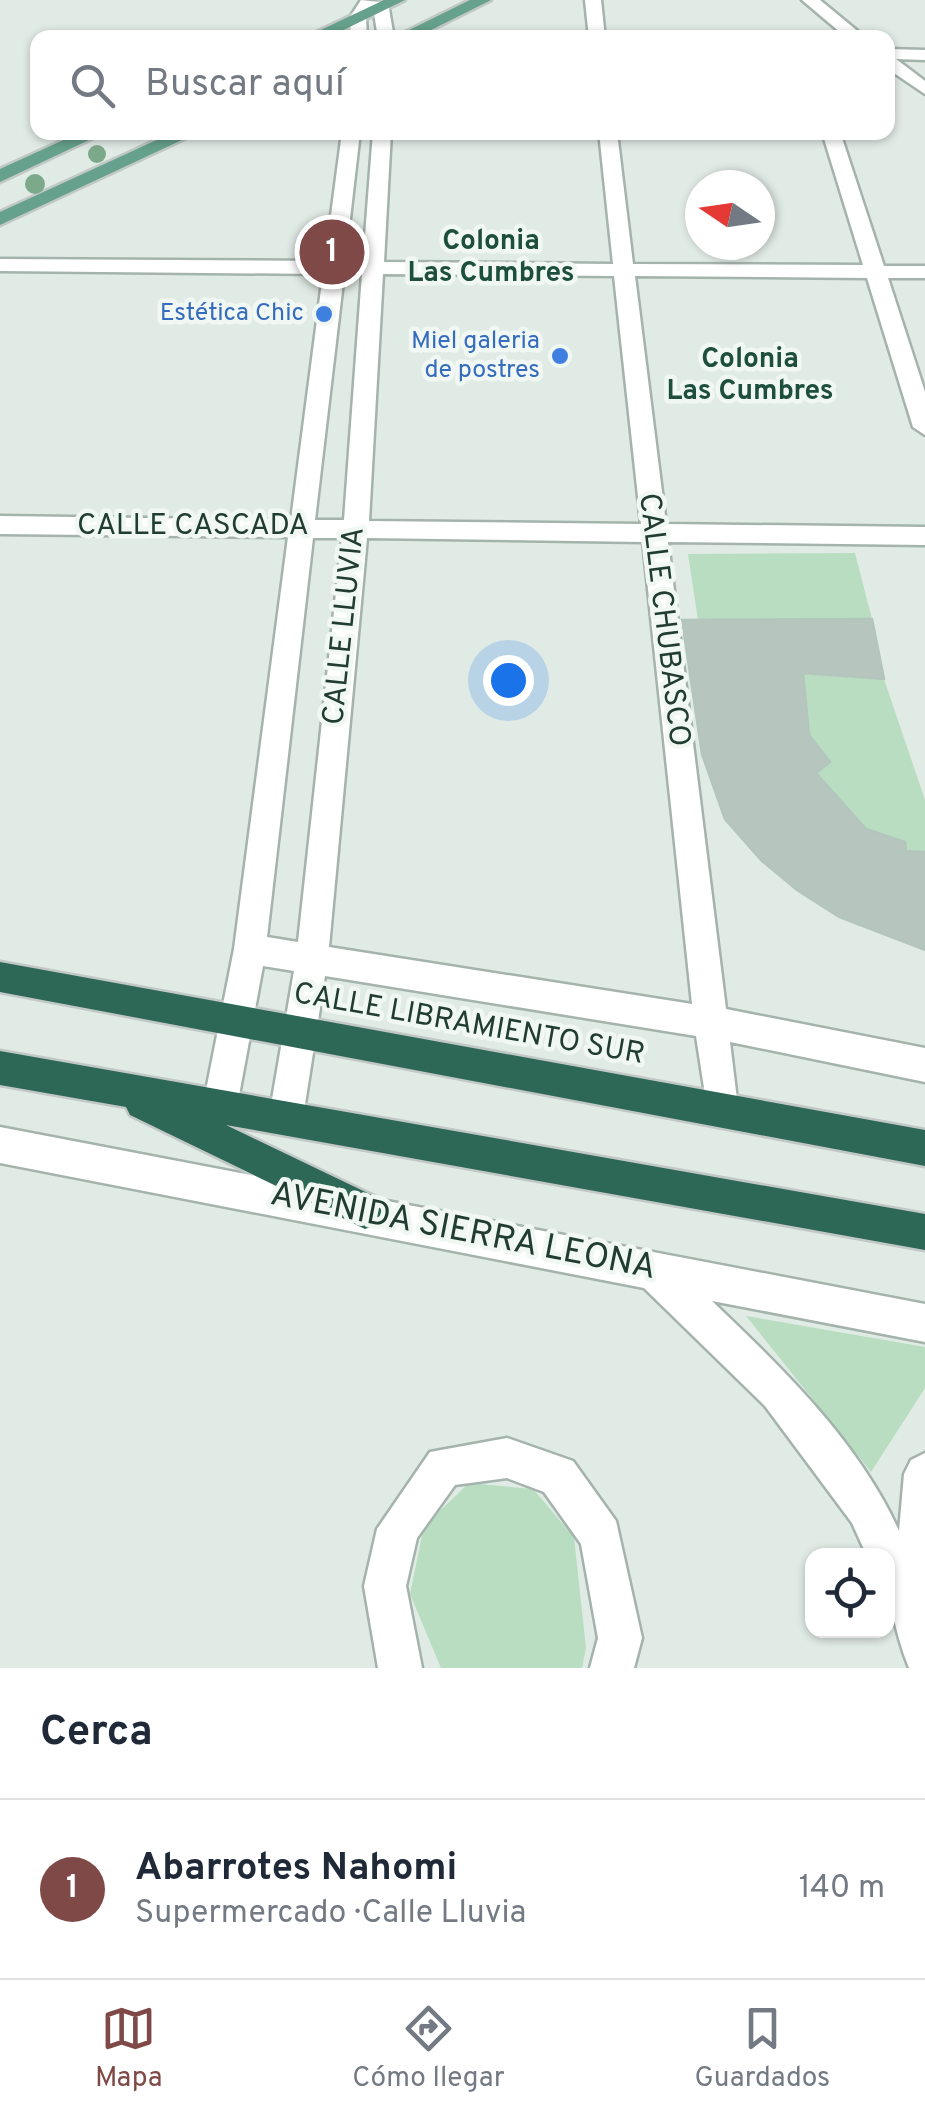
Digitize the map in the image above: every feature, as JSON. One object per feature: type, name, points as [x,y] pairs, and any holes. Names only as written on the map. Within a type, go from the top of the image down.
[{"type":"highway","name":"CALLE LIBRAMIENTO SUR","points":[[0,977],[925,1148]]},
{"type":"highway","points":[[0,1068],[925,1232]]},
{"type":"highway","points":[[107,1087],[364,1211]]},
{"type":"main road","points":[[417,30],[483,0]]},
{"type":"main road","points":[[330,30],[380,2]]},
{"type":"main road","points":[[0,176],[80,140]]},
{"type":"main road","points":[[0,219],[173,140]]},
{"type":"street","points":[[593,0],[596,30]]},
{"type":"street","points":[[810,0],[848,30]]},
{"type":"street","points":[[380,2],[385,30]]},
{"type":"street","points":[[358,17],[359,30]]},
{"type":"street","points":[[895,57],[925,55]]},
{"type":"street","points":[[895,63],[925,89]]},
{"type":"street","name":"CALLE LLUVIA","points":[[220,1106],[250,950],[350,140]]},
{"type":"street","name":"CALLE LLUVIA","points":[[286,1117],[312,958],[356,527],[382,140]]},
{"type":"street","name":"CALLE CHUBASCO","points":[[609,140],[651,532],[714,1023],[721,1108]]},
{"type":"street","points":[[834,140],[925,427]]},
{"type":"street","points":[[0,265],[925,272]]},
{"type":"street","name":"CALLE CASCADA","points":[[0,525],[925,536]]},
{"type":"street","points":[[250,950],[714,1023],[925,1065]]},
{"type":"street","name":"AVENIDA SIERRA LEONA","points":[[0,1144],[364,1211],[925,1323]]},
{"type":"street","points":[[653,1270],[778,1392],[867,1508],[912,1611],[925,1652]]},
{"type":"street","points":[[400,1668],[386,1586],[398,1529],[444,1466],[507,1458],[558,1476],[600,1536],[620,1638],[612,1668]]},
{"type":"street","points":[[912,1611],[919,1504],[925,1474]]},
{"type":"green space","points":[[855,553],[872,619],[698,620],[688,554]]},
{"type":"green space","points":[[803,673],[884,679],[925,800],[925,852],[906,851],[905,841],[854,825],[816,773],[830,762],[809,735]]},
{"type":"green space","points":[[746,1316],[925,1347],[925,1388],[871,1472]]},
{"type":"green space","points":[[469,1483],[533,1489],[574,1537],[586,1648],[582,1668],[441,1668],[410,1594],[424,1526]]},
{"type":"building","points":[[872,619],[884,679],[803,673],[809,735],[830,762],[816,773],[866,829],[905,842],[906,851],[925,852],[925,950],[839,917],[797,890],[762,861],[725,819],[702,754],[682,620]]},
{"type":"place","name":"Abarrotes Nahomi","points":[[332,252]]},
{"type":"place","name":"Estética Chic","points":[[324,314]]},
{"type":"place","name":"Miel galeria de postres","points":[[560,356]]},
{"type":"district","name":"Colonia Las Cumbres","points":[[491,258]]},
{"type":"district","name":"Colonia Las Cumbres","points":[[750,376]]}]
